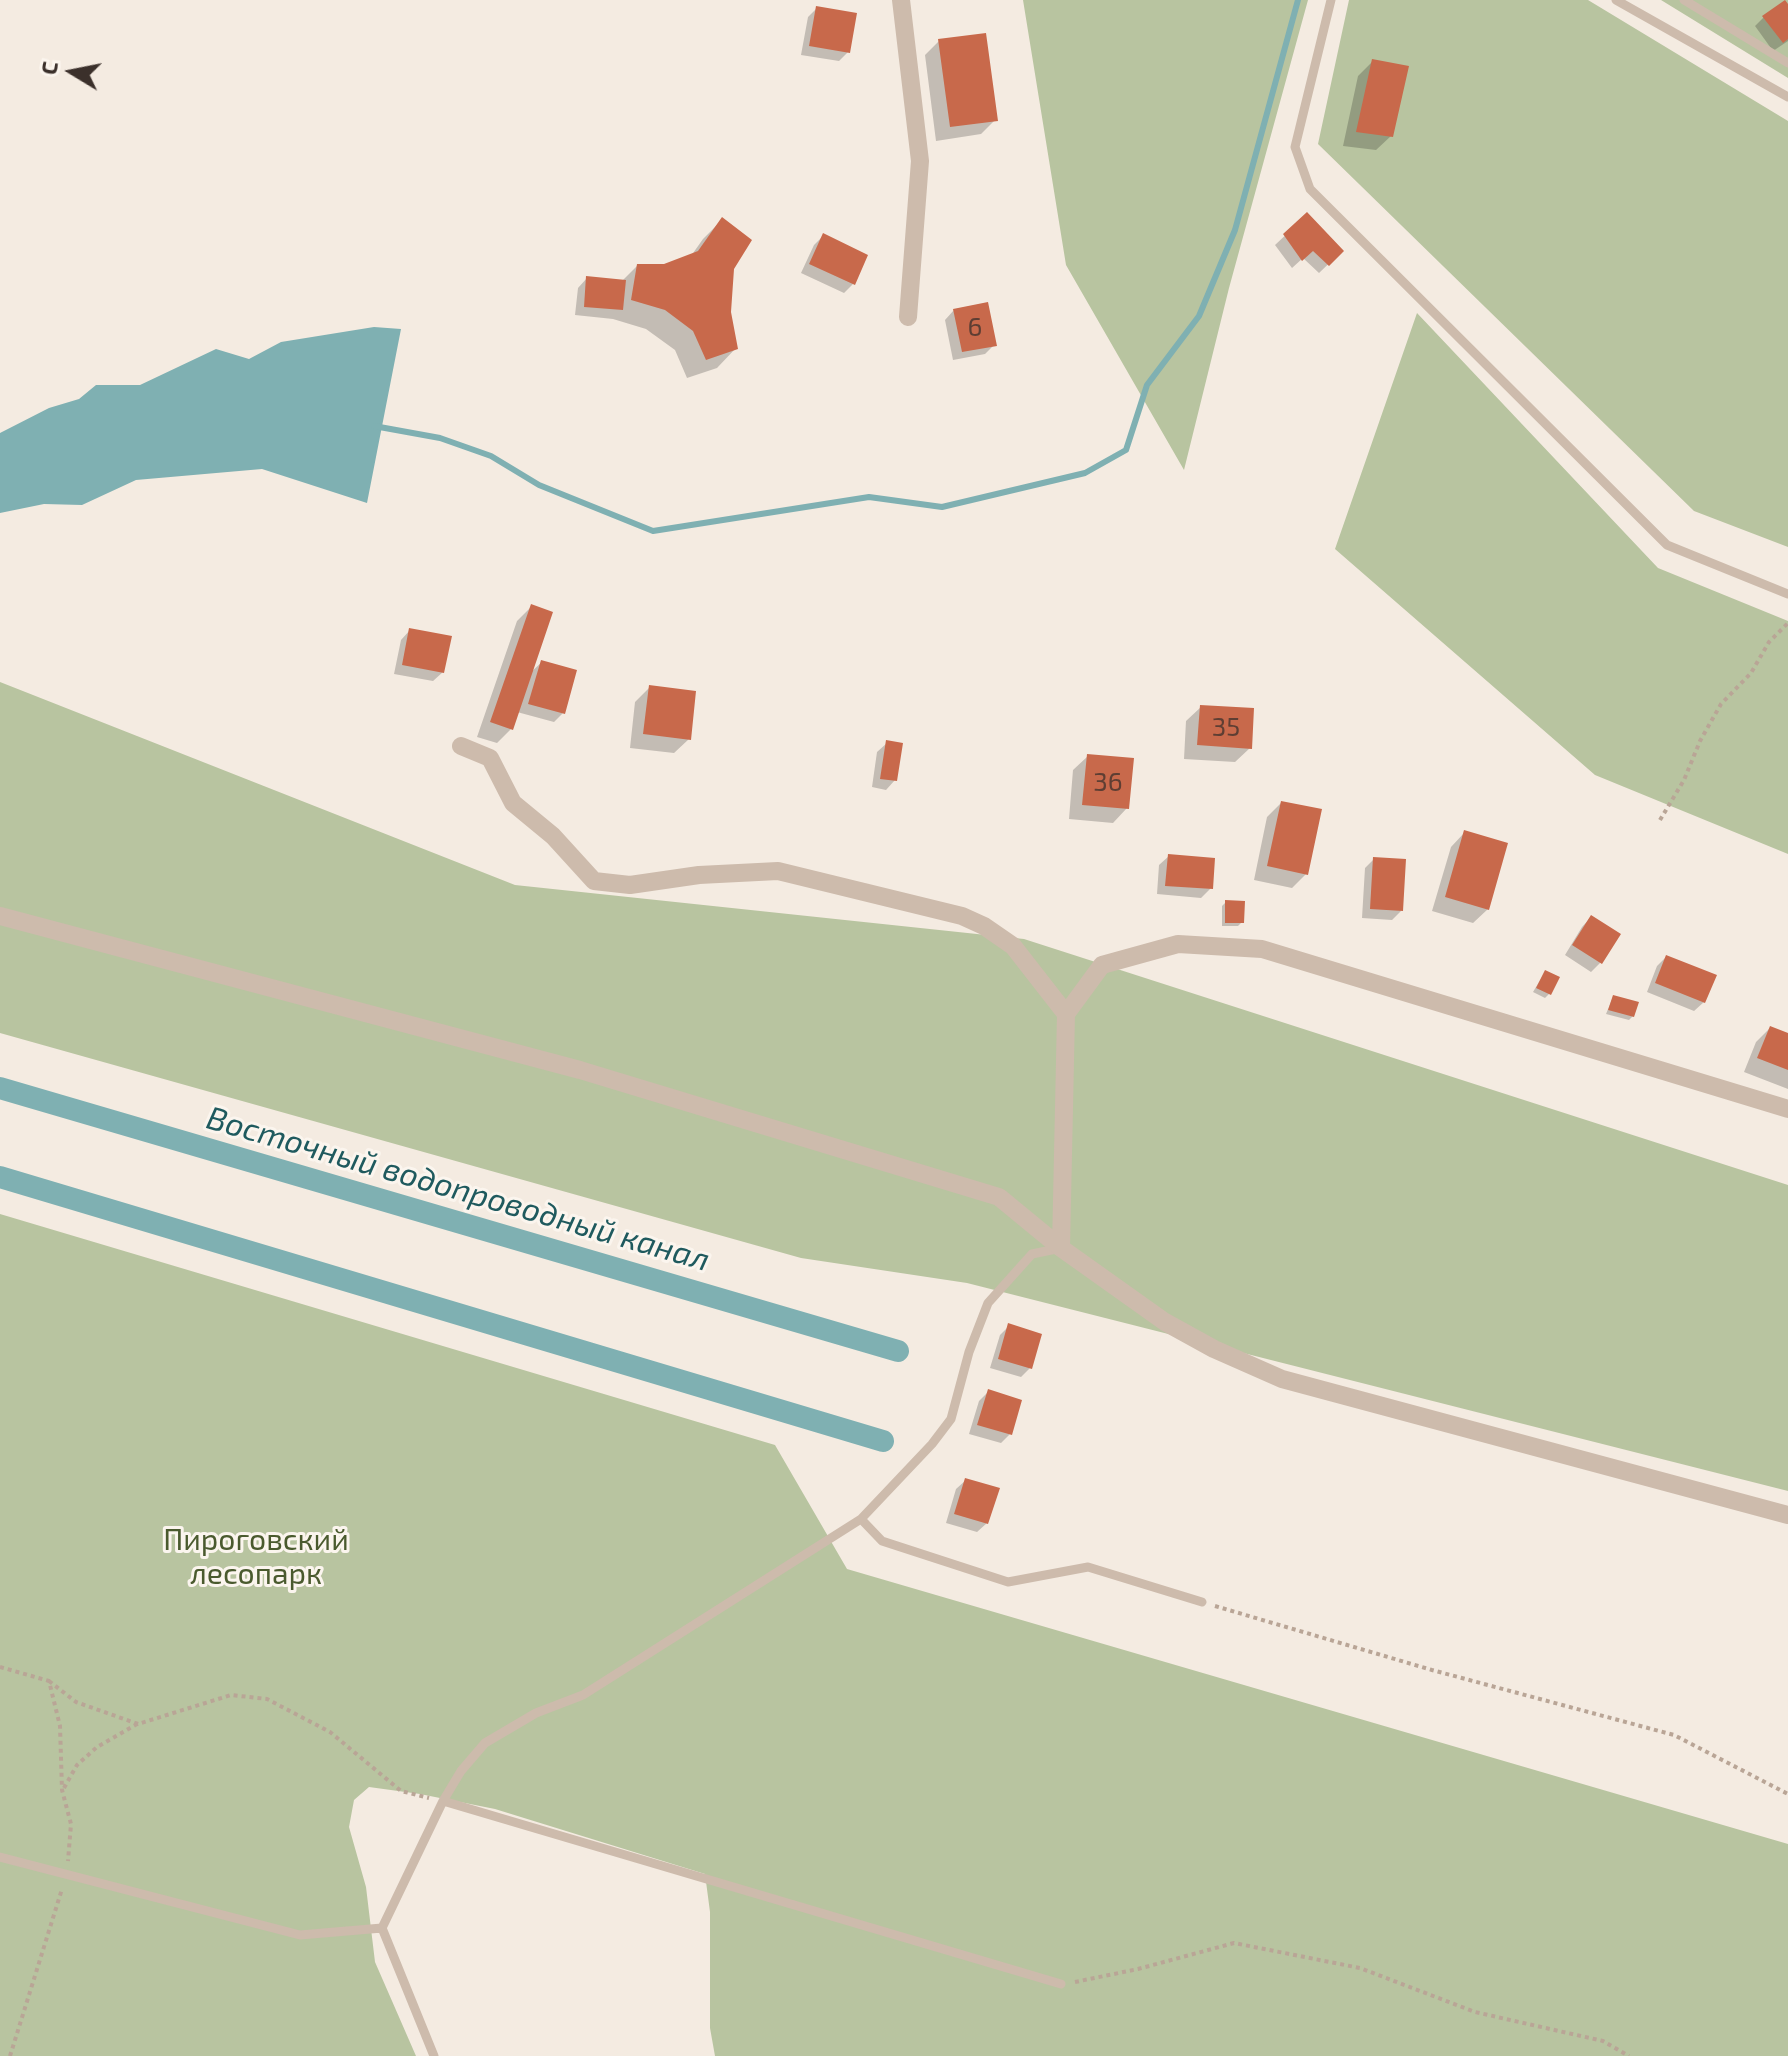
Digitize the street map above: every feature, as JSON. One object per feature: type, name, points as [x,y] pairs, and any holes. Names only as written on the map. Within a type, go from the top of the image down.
[{"type":"street","points":[[901,0],[920,161],[908,317]]},
{"type":"street","points":[[461,746],[490,758],[513,803],[553,836],[594,881],[630,885],[699,875],[778,871],[962,916],[984,926],[1013,946],[1066,1014]]},
{"type":"street","points":[[0,916],[580,1070],[999,1197],[1061,1248],[1165,1322],[1214,1349],[1282,1379],[1788,1515]]},
{"type":"street","points":[[1061,1248],[1066,1014],[1102,965],[1178,944],[1262,949],[1788,1109]]},
{"type":"lane","points":[[1331,0],[1295,147],[1310,189],[1667,545],[1788,594]]},
{"type":"lane","points":[[1616,0],[1788,97]]},
{"type":"lane","points":[[1684,0],[1788,63]]},
{"type":"lane","points":[[434,2056],[382,1928],[443,1801],[461,1771],[485,1743],[536,1713],[583,1695],[861,1519],[932,1444],[951,1419],[969,1352],[988,1303],[1032,1254],[1061,1248]]},
{"type":"lane","points":[[861,1519],[882,1541],[1008,1582],[1088,1567],[1202,1602]]},
{"type":"lane","points":[[443,1801],[1061,1984]]},
{"type":"lane","points":[[0,1857],[300,1935],[382,1928]]},
{"type":"path","points":[[1660,820],[1684,780],[1700,741],[1721,704],[1751,673],[1769,642],[1788,623]]},
{"type":"path","points":[[1202,1602],[1432,1670],[1674,1735],[1788,1794]]},
{"type":"path","points":[[0,1667],[49,1681],[76,1702],[138,1724]]},
{"type":"path","points":[[10,2056],[67,1875],[71,1824],[62,1790],[60,1726],[49,1681]]},
{"type":"path","points":[[62,1790],[77,1765],[97,1747],[138,1724],[231,1695],[267,1699],[330,1732],[401,1791],[443,1801]]},
{"type":"path","points":[[1061,1984],[1138,1969],[1234,1943],[1360,1968],[1475,2012],[1603,2041],[1629,2056]]},
{"type":"green space","points":[[1023,0],[1308,0],[1229,288],[1184,470],[1066,265]]},
{"type":"green space","points":[[1349,0],[1588,0],[1788,121],[1788,547],[1694,511],[1318,144]]},
{"type":"green space","points":[[1661,0],[1788,0],[1788,78]]},
{"type":"green space","points":[[1417,313],[1658,568],[1788,621],[1788,854],[1595,775],[1335,549]]},
{"type":"green space","points":[[0,682],[515,885],[1024,939],[1788,1185],[1788,1491],[967,1283],[801,1258],[0,1033]]},
{"type":"green space","name":"Пироговский лесопарк","points":[[0,1214],[775,1445],[847,1569],[1788,1844],[1788,2056],[715,2056],[710,2028],[710,1912],[705,1874],[495,1809],[369,1787],[354,1800],[349,1827],[366,1887],[375,1962],[416,2056],[0,2056]]},
{"type":"water","points":[[374,327],[401,329],[367,503],[262,469],[136,480],[82,505],[44,504],[0,513],[0,433],[49,408],[79,399],[96,385],[140,385],[216,349],[249,359],[281,342]]},
{"type":"building","points":[[1785,0],[1788,4],[1788,39],[1783,43],[1762,16]]},
{"type":"building","points":[[816,6],[857,13],[850,53],[809,46]]},
{"type":"building","points":[[986,33],[998,121],[950,127],[938,39]]},
{"type":"building","points":[[1372,59],[1409,66],[1393,137],[1356,132]]},
{"type":"building","points":[[1307,212],[1344,251],[1329,266],[1313,251],[1302,261],[1283,234]]},
{"type":"building","points":[[722,217],[752,240],[734,269],[731,312],[738,349],[706,360],[693,331],[665,310],[631,300],[637,264],[664,264],[698,251]]},
{"type":"building","points":[[823,233],[868,255],[855,285],[809,264]]},
{"type":"building","points":[[586,276],[626,280],[623,310],[584,307]]},
{"type":"building","points":[[988,302],[997,346],[962,352],[953,309]]},
{"type":"building","points":[[531,604],[553,612],[513,730],[490,722]]},
{"type":"building","points":[[409,628],[452,636],[444,673],[402,665]]},
{"type":"building","points":[[541,660],[577,670],[565,714],[528,704]]},
{"type":"building","points":[[649,685],[696,691],[691,740],[643,734]]},
{"type":"building","points":[[1200,705],[1254,708],[1252,749],[1197,745]]},
{"type":"building","points":[[886,740],[903,743],[897,781],[880,779]]},
{"type":"building","points":[[1087,754],[1134,758],[1129,809],[1082,805]]},
{"type":"building","points":[[1281,801],[1322,809],[1308,875],[1267,866]]},
{"type":"building","points":[[1464,830],[1508,843],[1489,910],[1445,897]]},
{"type":"building","points":[[1168,854],[1215,858],[1213,889],[1165,886]]},
{"type":"building","points":[[1373,857],[1406,859],[1403,911],[1370,909]]},
{"type":"building","points":[[1225,900],[1245,901],[1244,923],[1225,923]]},
{"type":"building","points":[[1591,915],[1621,934],[1602,964],[1572,945]]},
{"type":"building","points":[[1666,955],[1717,975],[1705,1003],[1655,983]]},
{"type":"building","points":[[1545,970],[1560,977],[1551,995],[1536,988]]},
{"type":"building","points":[[1613,995],[1639,1002],[1634,1017],[1608,1010]]},
{"type":"building","points":[[1770,1026],[1788,1033],[1788,1070],[1757,1058]]},
{"type":"building","points":[[1008,1323],[1042,1334],[1032,1369],[998,1359]]},
{"type":"building","points":[[988,1389],[1022,1400],[1012,1435],[977,1425]]},
{"type":"building","points":[[965,1478],[1000,1488],[988,1524],[954,1514]]},
{"type":"waterway","points":[[374,426],[440,438],[491,456],[539,485],[653,531],[869,497],[942,507],[1085,473],[1126,450],[1147,385],[1199,316],[1235,230],[1298,0]]},
{"type":"waterway","name":"Восточный водопроводный канал","points":[[0,1088],[898,1351]]},
{"type":"waterway","name":"Восточный водопроводный канал","points":[[0,1177],[883,1441]]}]
